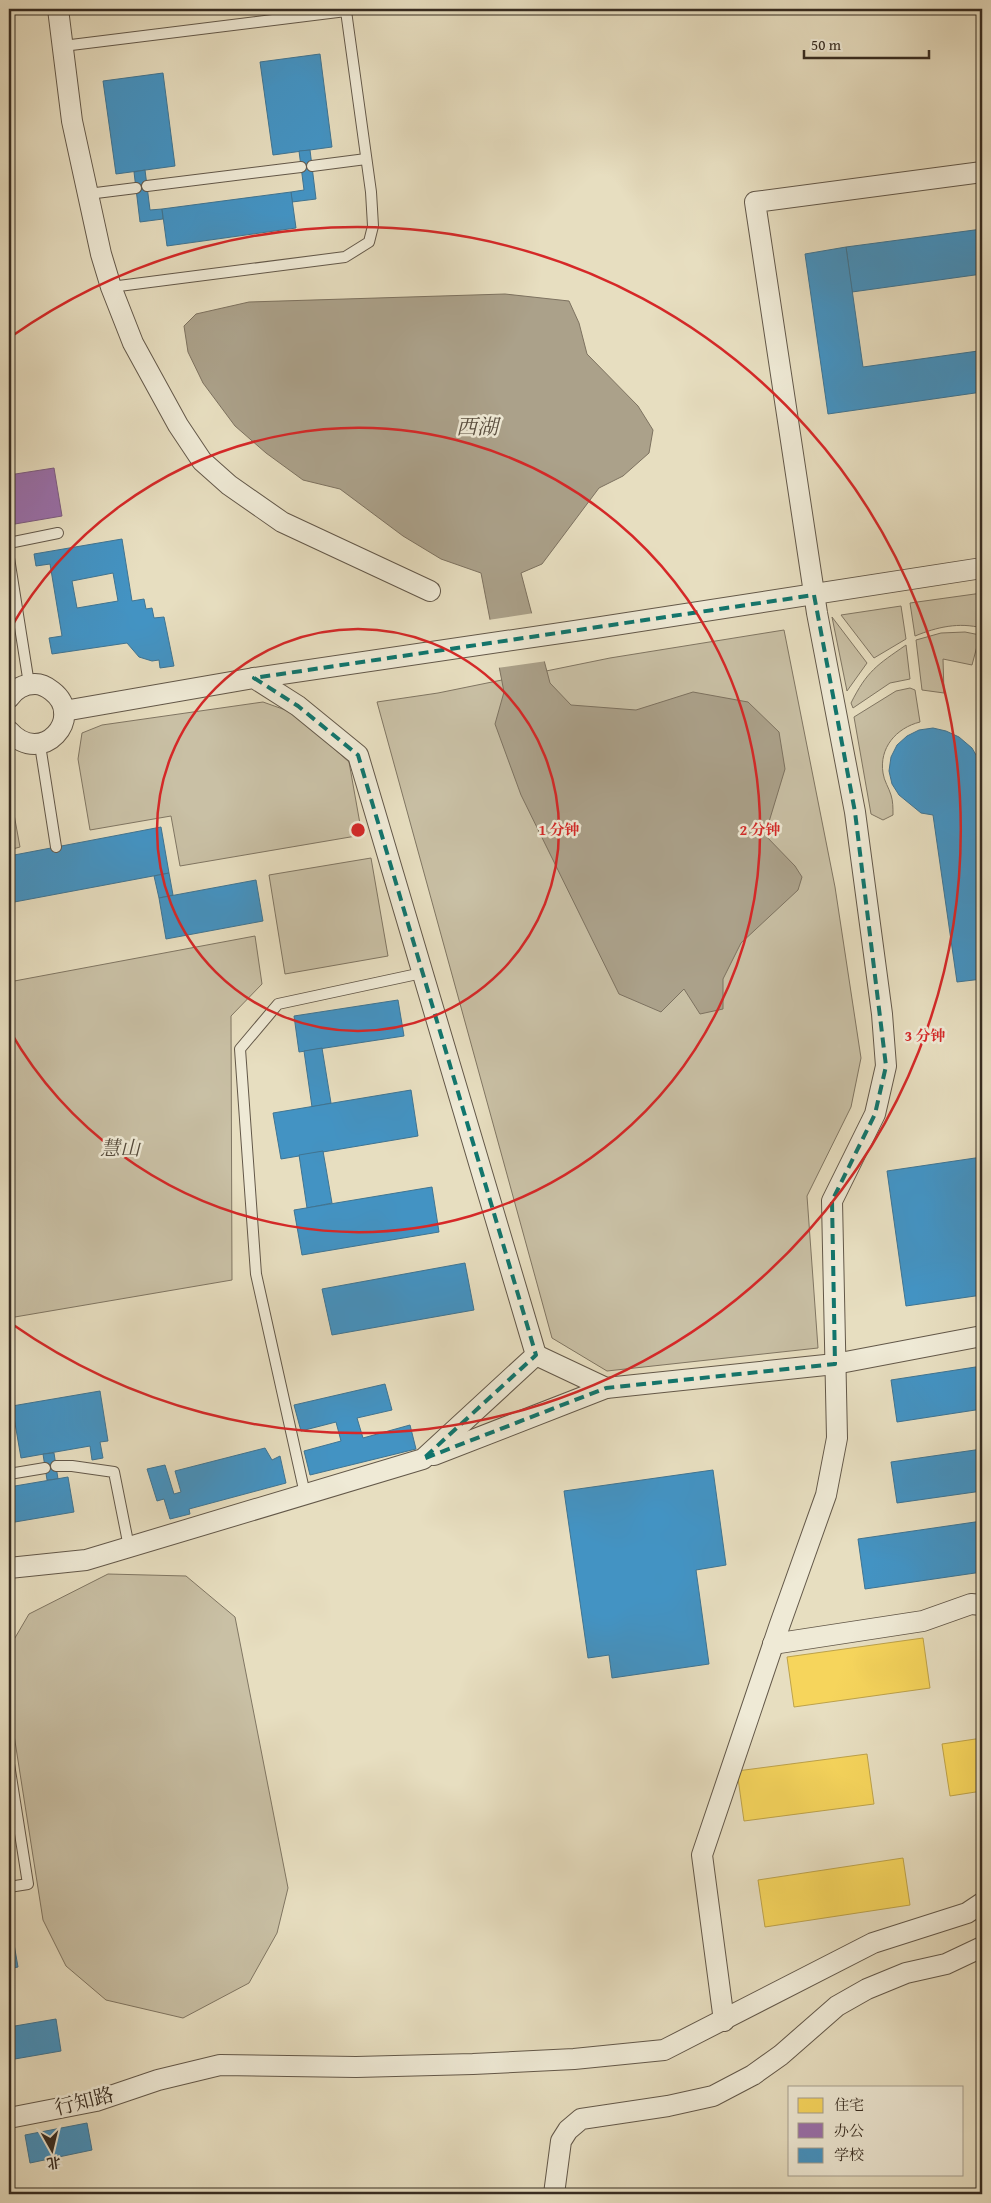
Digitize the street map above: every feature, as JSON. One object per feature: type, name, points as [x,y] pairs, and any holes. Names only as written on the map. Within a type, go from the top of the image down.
[{"type":"street","points":[[58,9],[72,121],[101,254],[111,287],[133,343],[178,425],[202,461],[229,485],[282,522],[430,592]]},
{"type":"street","points":[[724,2021],[702,1855],[826,1494],[837,1438],[832,1201],[876,1114],[886,1066],[882,1014],[855,812],[814,595],[756,202],[982,172]]},
{"type":"street","points":[[64,711],[382,658],[595,628],[982,568]]},
{"type":"street","points":[[254,678],[298,706],[358,755],[536,1355],[606,1388]]},
{"type":"street","points":[[9,698],[19,688],[29,684],[39,684],[48,688],[62,702],[64,711],[61,728],[56,735],[40,745],[23,742],[15,738],[9,731]]},
{"type":"street","points":[[9,1568],[86,1560],[423,1459],[606,1388],[836,1364],[982,1336]]},
{"type":"street","points":[[423,1459],[536,1355]]},
{"type":"street","points":[[773,1644],[922,1621],[971,1604],[982,1605]]},
{"type":"street","name":"行知路","points":[[9,2118],[96,2101],[158,2080],[220,2065],[356,2067],[472,2064],[574,2060],[664,2050],[724,2021],[873,1943],[968,1913],[982,1903]]},
{"type":"street","points":[[554,2194],[561,2141],[568,2130],[581,2119],[668,2106],[712,2096],[753,2075],[781,2055],[837,2006],[867,1988],[906,1973],[946,1964],[982,1947]]},
{"type":"lane","points":[[63,46],[346,10],[373,226],[369,242],[355,253],[345,257],[111,287]]},
{"type":"lane","points":[[312,166],[366,159]]},
{"type":"lane","points":[[147,186],[301,168]]},
{"type":"lane","points":[[88,194],[136,188]]},
{"type":"lane","points":[[9,543],[58,533]]},
{"type":"lane","points":[[9,558],[29,684]]},
{"type":"lane","points":[[40,745],[56,847]]},
{"type":"lane","points":[[305,1494],[256,1274],[240,1049],[278,1004],[422,973]]},
{"type":"lane","points":[[56,1466],[72,1466],[114,1472],[129,1547]]},
{"type":"lane","points":[[9,1474],[45,1468]]},
{"type":"lane","points":[[9,1764],[28,1884],[9,1888]]},
{"type":"highlighted area","points":[[814,595],[855,812],[886,1066],[875,1114],[832,1201],[835,1364],[606,1388],[423,1459],[536,1355],[358,755],[298,706],[254,678]]},
{"type":"green space","points":[[982,593],[982,628],[965,625],[948,626],[915,636],[910,603]]},
{"type":"green space","points":[[901,606],[906,639],[874,658],[841,615]]},
{"type":"green space","points":[[832,617],[867,663],[847,691]]},
{"type":"green space","points":[[784,630],[835,887],[861,1058],[851,1107],[807,1196],[818,1348],[607,1371],[552,1338],[377,702],[438,693],[610,658]]},
{"type":"green space","points":[[965,632],[980,635],[972,665],[943,659],[944,693],[922,690],[916,640],[941,633]]},
{"type":"green space","points":[[906,645],[910,679],[890,683],[853,708],[851,703],[862,683],[874,669]]},
{"type":"green space","points":[[910,688],[915,690],[920,722],[911,725],[897,734],[887,747],[882,764],[884,779],[892,797],[893,815],[883,820],[871,814],[854,717],[896,691]]},
{"type":"green space","points":[[263,702],[294,713],[349,762],[362,835],[180,866],[171,816],[90,830],[78,759],[82,733],[102,725]]},
{"type":"green space","points":[[9,787],[20,847],[9,850]]},
{"type":"green space","points":[[371,858],[388,956],[285,974],[269,875]]},
{"type":"green space","name":"慧山","points":[[255,936],[262,984],[231,1016],[232,1280],[9,1318],[9,982]]},
{"type":"green space","points":[[108,1574],[186,1576],[235,1617],[288,1888],[277,1933],[249,1983],[183,2018],[106,2000],[66,1966],[43,1920],[9,1703],[9,1648],[29,1614]]},
{"type":"water","name":"西湖","points":[[505,294],[569,301],[579,323],[587,354],[638,406],[653,430],[649,453],[623,476],[599,488],[542,564],[521,573],[550,683],[571,705],[636,710],[693,692],[748,702],[779,732],[785,769],[765,835],[795,866],[802,877],[798,890],[741,943],[723,979],[723,1009],[700,1014],[684,989],[661,1012],[619,994],[521,795],[495,724],[504,692],[481,573],[441,559],[403,536],[340,489],[303,480],[266,453],[235,426],[203,383],[188,352],[184,326],[196,314],[249,302]]},
{"type":"pier","points":[[534,613],[547,661],[497,668],[488,620]]},
{"type":"building: 住宅","points":[[923,1638],[930,1688],[794,1707],[787,1657]]},
{"type":"building: 住宅","points":[[982,1738],[982,1791],[950,1796],[942,1744]]},
{"type":"building: 住宅","points":[[867,1754],[874,1804],[744,1821],[737,1771]]},
{"type":"building: 住宅","points":[[903,1858],[910,1905],[765,1927],[758,1880]]},
{"type":"building: 办公","points":[[54,468],[62,516],[9,525],[9,475]]},
{"type":"building: 学校","points":[[320,54],[332,147],[273,155],[260,62]]},
{"type":"building: 学校","points":[[163,73],[175,166],[116,174],[103,81]]},
{"type":"building: 学校","points":[[310,150],[316,199],[292,202],[291,192],[304,190],[299,151]]},
{"type":"building: 学校","points":[[145,170],[150,210],[162,209],[163,219],[140,222],[134,172]]},
{"type":"building: 学校","points":[[291,192],[296,228],[167,246],[162,209]]},
{"type":"building: 学校","points":[[982,229],[982,274],[852,292],[846,247]]},
{"type":"building: 学校","points":[[846,247],[863,367],[978,351],[982,392],[828,414],[805,254]]},
{"type":"building: 学校","points":[[122,539],[132,601],[144,599],[146,609],[152,608],[154,618],[164,617],[174,666],[160,668],[159,660],[152,661],[139,657],[127,643],[52,654],[49,638],[62,636],[50,564],[36,566],[34,554]],"holes":[[[113,573],[118,601],[77,608],[72,581]]]},
{"type":"building: 学校","points":[[933,728],[959,737],[972,748],[976,755],[982,754],[982,979],[957,982],[933,815],[921,813],[899,795],[892,784],[889,771],[891,757],[897,745],[907,736],[919,730]]},
{"type":"building: 学校","points":[[161,827],[169,873],[9,903],[9,856]]},
{"type":"building: 学校","points":[[169,873],[173,895],[159,898],[154,876]]},
{"type":"building: 学校","points":[[256,880],[263,921],[166,939],[159,898]]},
{"type":"building: 学校","points":[[398,1000],[404,1036],[299,1052],[294,1016]]},
{"type":"building: 学校","points":[[322,1048],[331,1103],[312,1107],[304,1051]]},
{"type":"building: 学校","points":[[411,1090],[418,1136],[281,1159],[273,1113]]},
{"type":"building: 学校","points":[[323,1151],[332,1203],[307,1208],[299,1155]]},
{"type":"building: 学校","points":[[982,1157],[982,1295],[906,1306],[887,1171]]},
{"type":"building: 学校","points":[[432,1187],[439,1232],[302,1255],[294,1210]]},
{"type":"building: 学校","points":[[465,1263],[474,1310],[332,1335],[322,1289]]},
{"type":"building: 学校","points":[[982,1366],[982,1409],[897,1422],[891,1380]]},
{"type":"building: 学校","points":[[385,1384],[392,1410],[357,1418],[363,1438],[410,1425],[416,1449],[310,1475],[304,1451],[341,1441],[336,1422],[301,1431],[294,1405]]},
{"type":"building: 学校","points":[[100,1391],[108,1441],[100,1442],[103,1458],[92,1460],[90,1446],[21,1458],[12,1406]]},
{"type":"building: 学校","points":[[265,1448],[272,1460],[280,1456],[286,1483],[189,1509],[190,1514],[170,1519],[164,1499],[157,1501],[147,1469],[165,1465],[174,1494],[181,1492],[175,1471]]},
{"type":"building: 学校","points":[[982,1449],[982,1491],[897,1503],[891,1462]]},
{"type":"building: 学校","points":[[54,1453],[58,1479],[47,1480],[43,1454]]},
{"type":"building: 学校","points":[[713,1470],[726,1565],[696,1570],[709,1664],[612,1678],[609,1655],[588,1658],[564,1491]]},
{"type":"building: 学校","points":[[68,1477],[74,1512],[9,1523],[9,1487]]},
{"type":"building: 学校","points":[[982,1521],[982,1572],[865,1589],[858,1539]]},
{"type":"building: 学校","points":[[14,1944],[18,1967],[9,1969],[9,1945]]},
{"type":"building: 学校","points":[[56,2019],[61,2051],[9,2060],[9,2027]]},
{"type":"building: 学校","points":[[87,2123],[92,2150],[30,2163],[25,2135]]}]
